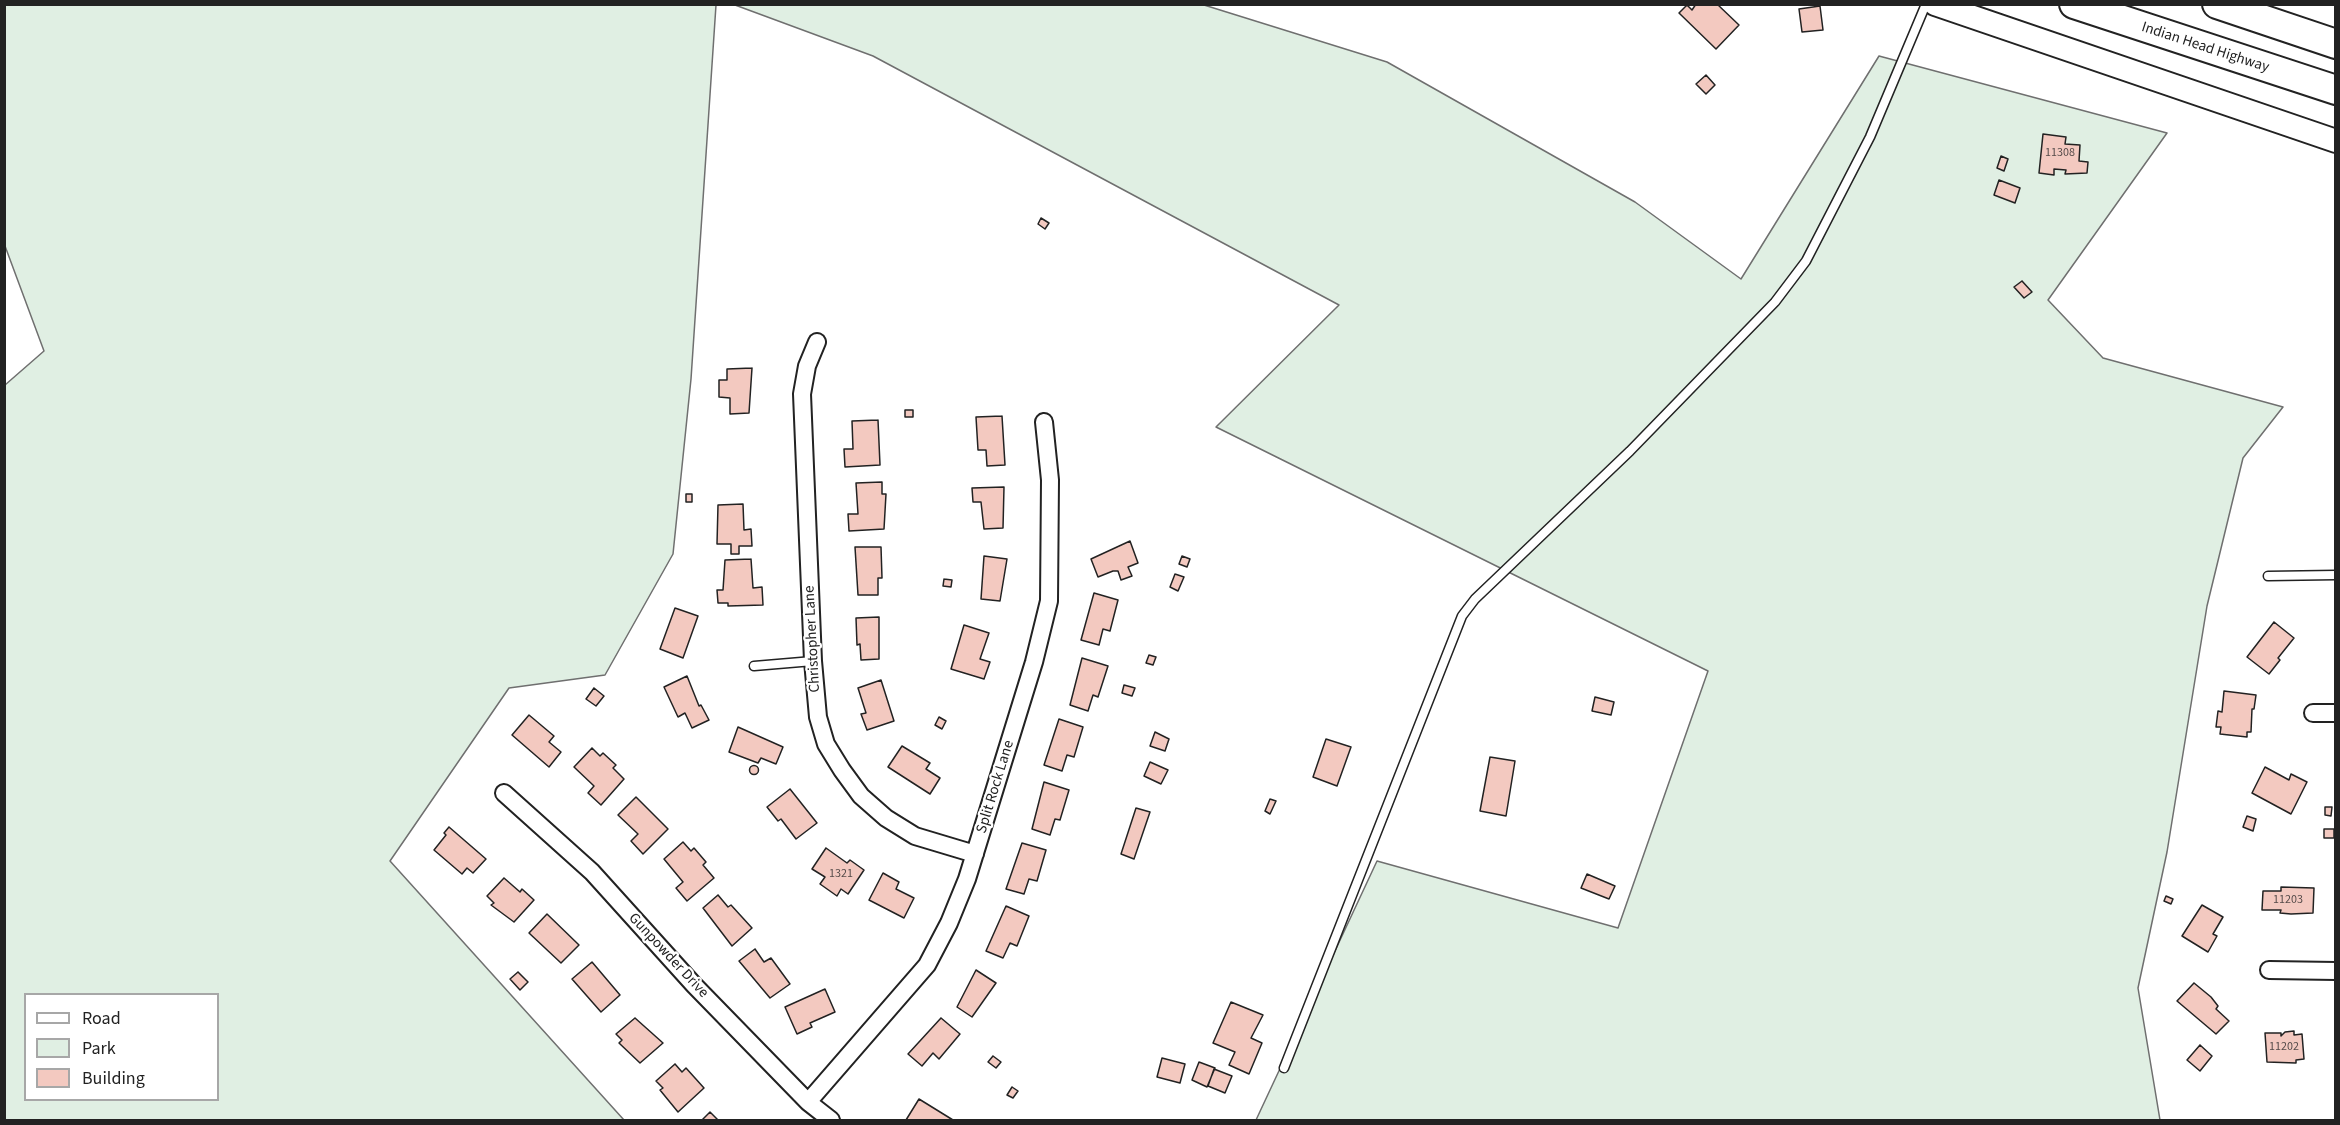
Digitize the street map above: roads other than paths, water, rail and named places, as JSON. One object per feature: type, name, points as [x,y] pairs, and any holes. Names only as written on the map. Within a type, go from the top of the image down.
[{"type":"highway","name":"Indian Head Highway","points":[[2074,4],[2336,90]]},
{"type":"highway","points":[[2217,4],[2336,44]]},
{"type":"street","points":[[1935,4],[2336,141]]},
{"type":"street","name":"Christopher Lane","points":[[817,342],[807,366],[802,394],[813,661],[818,717],[826,744],[861,796],[886,818],[915,836],[975,854]]},
{"type":"street","name":"Split Rock Lane","points":[[808,1102],[927,965],[949,922],[975,854],[1031,671],[1049,601],[1050,480],[1044,422]]},
{"type":"street","points":[[2313,713],[2336,713]]},
{"type":"street","name":"Gunpowder Drive","points":[[504,794],[592,872],[694,985],[808,1102],[831,1120]]},
{"type":"street","points":[[2269,970],[2336,971]]},
{"type":"lane","points":[[1284,1068],[1462,616],[1475,599],[1552,523],[1630,451],[1775,302],[1788,285],[1806,261],[1870,137],[1926,4]]},
{"type":"lane","points":[[2268,576],[2336,575]]},
{"type":"lane","points":[[754,666],[813,661]]}]
